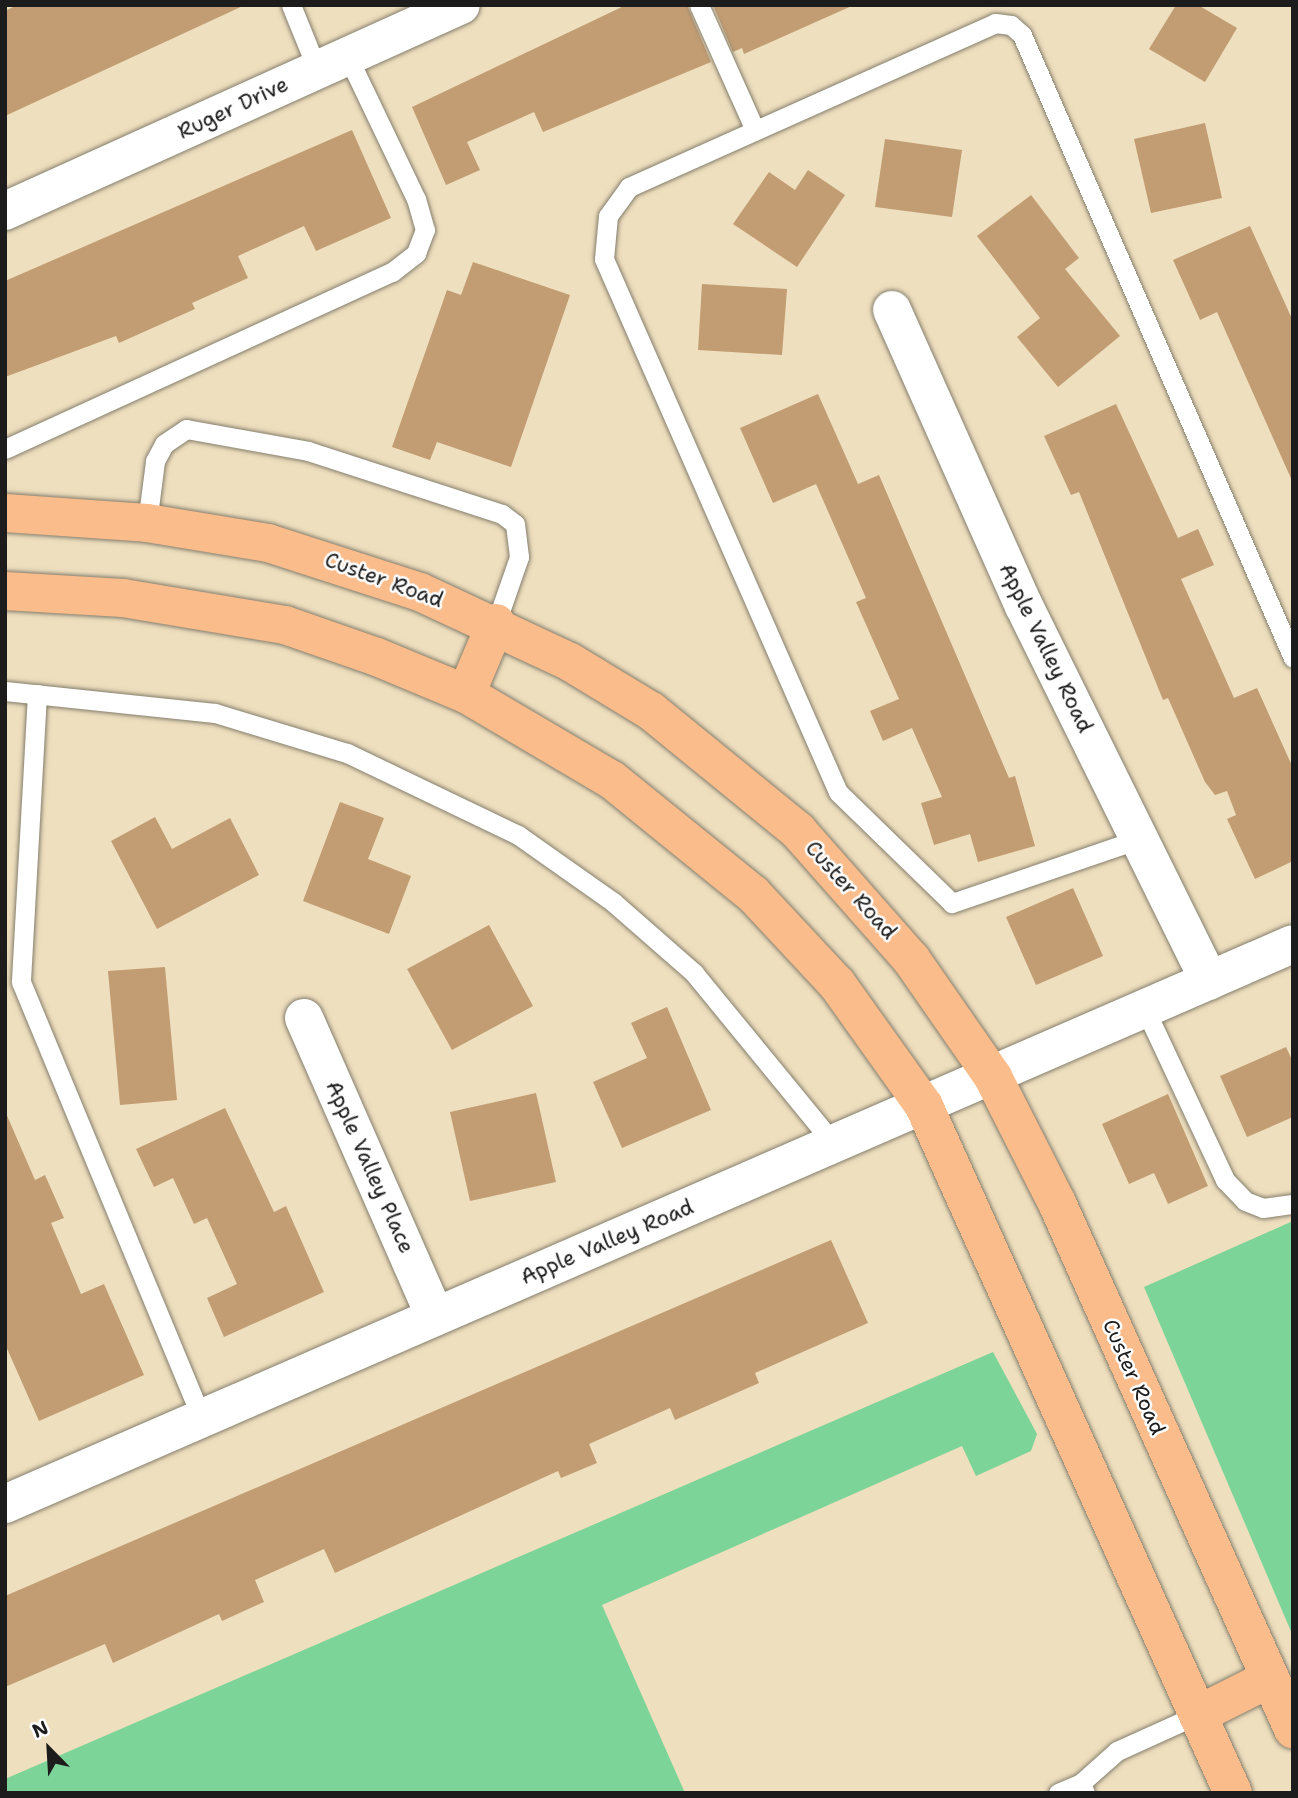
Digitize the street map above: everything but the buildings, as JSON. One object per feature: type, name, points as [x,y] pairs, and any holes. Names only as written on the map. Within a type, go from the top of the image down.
[{"type":"main road","name":"Custer Road","points":[[5,513],[147,523],[334,561],[496,624],[651,711],[798,831],[868,904],[993,1077],[1057,1203],[1293,1729]]},
{"type":"main road","points":[[5,591],[123,598],[285,625],[466,694],[612,780],[752,894],[837,984],[924,1105],[1233,1793]]},
{"type":"main road","points":[[466,694],[496,624]]},
{"type":"main road","points":[[1199,1714],[1269,1679]]},
{"type":"street","name":"Ruger Drive","points":[[5,211],[461,5]]},
{"type":"street","name":"Apple Valley Road","points":[[892,310],[1024,606],[1209,981]]},
{"type":"street","name":"Apple Valley Road","points":[[5,1504],[993,1077],[1293,944]]},
{"type":"street","name":"Apple Valley Place","points":[[304,1018],[435,1317]]},
{"type":"lane","points":[[5,449],[392,272],[416,253],[425,230],[416,200],[332,62],[291,5]]},
{"type":"lane","points":[[699,5],[755,130]]},
{"type":"lane","points":[[1139,839],[952,903],[838,792],[604,259],[608,216],[629,187],[995,23],[1023,35],[1293,658]]},
{"type":"lane","points":[[147,523],[155,461],[164,444],[186,429],[308,451],[502,514],[516,524],[519,557],[496,624]]},
{"type":"lane","points":[[5,691],[228,717],[346,753],[518,835],[613,902],[694,973],[834,1144]]},
{"type":"lane","points":[[37,694],[21,982],[202,1418]]},
{"type":"lane","points":[[1145,1009],[1225,1180],[1245,1201],[1263,1208],[1293,1204]]},
{"type":"lane","points":[[1058,1793],[1083,1788],[1117,1751],[1199,1714]]},
{"type":"green space","points":[[1293,1221],[1293,1636],[1144,1287]]},
{"type":"green space","points":[[993,1352],[1037,1434],[1031,1451],[976,1476],[962,1446],[602,1605],[685,1793],[5,1793],[5,1779]]}]
